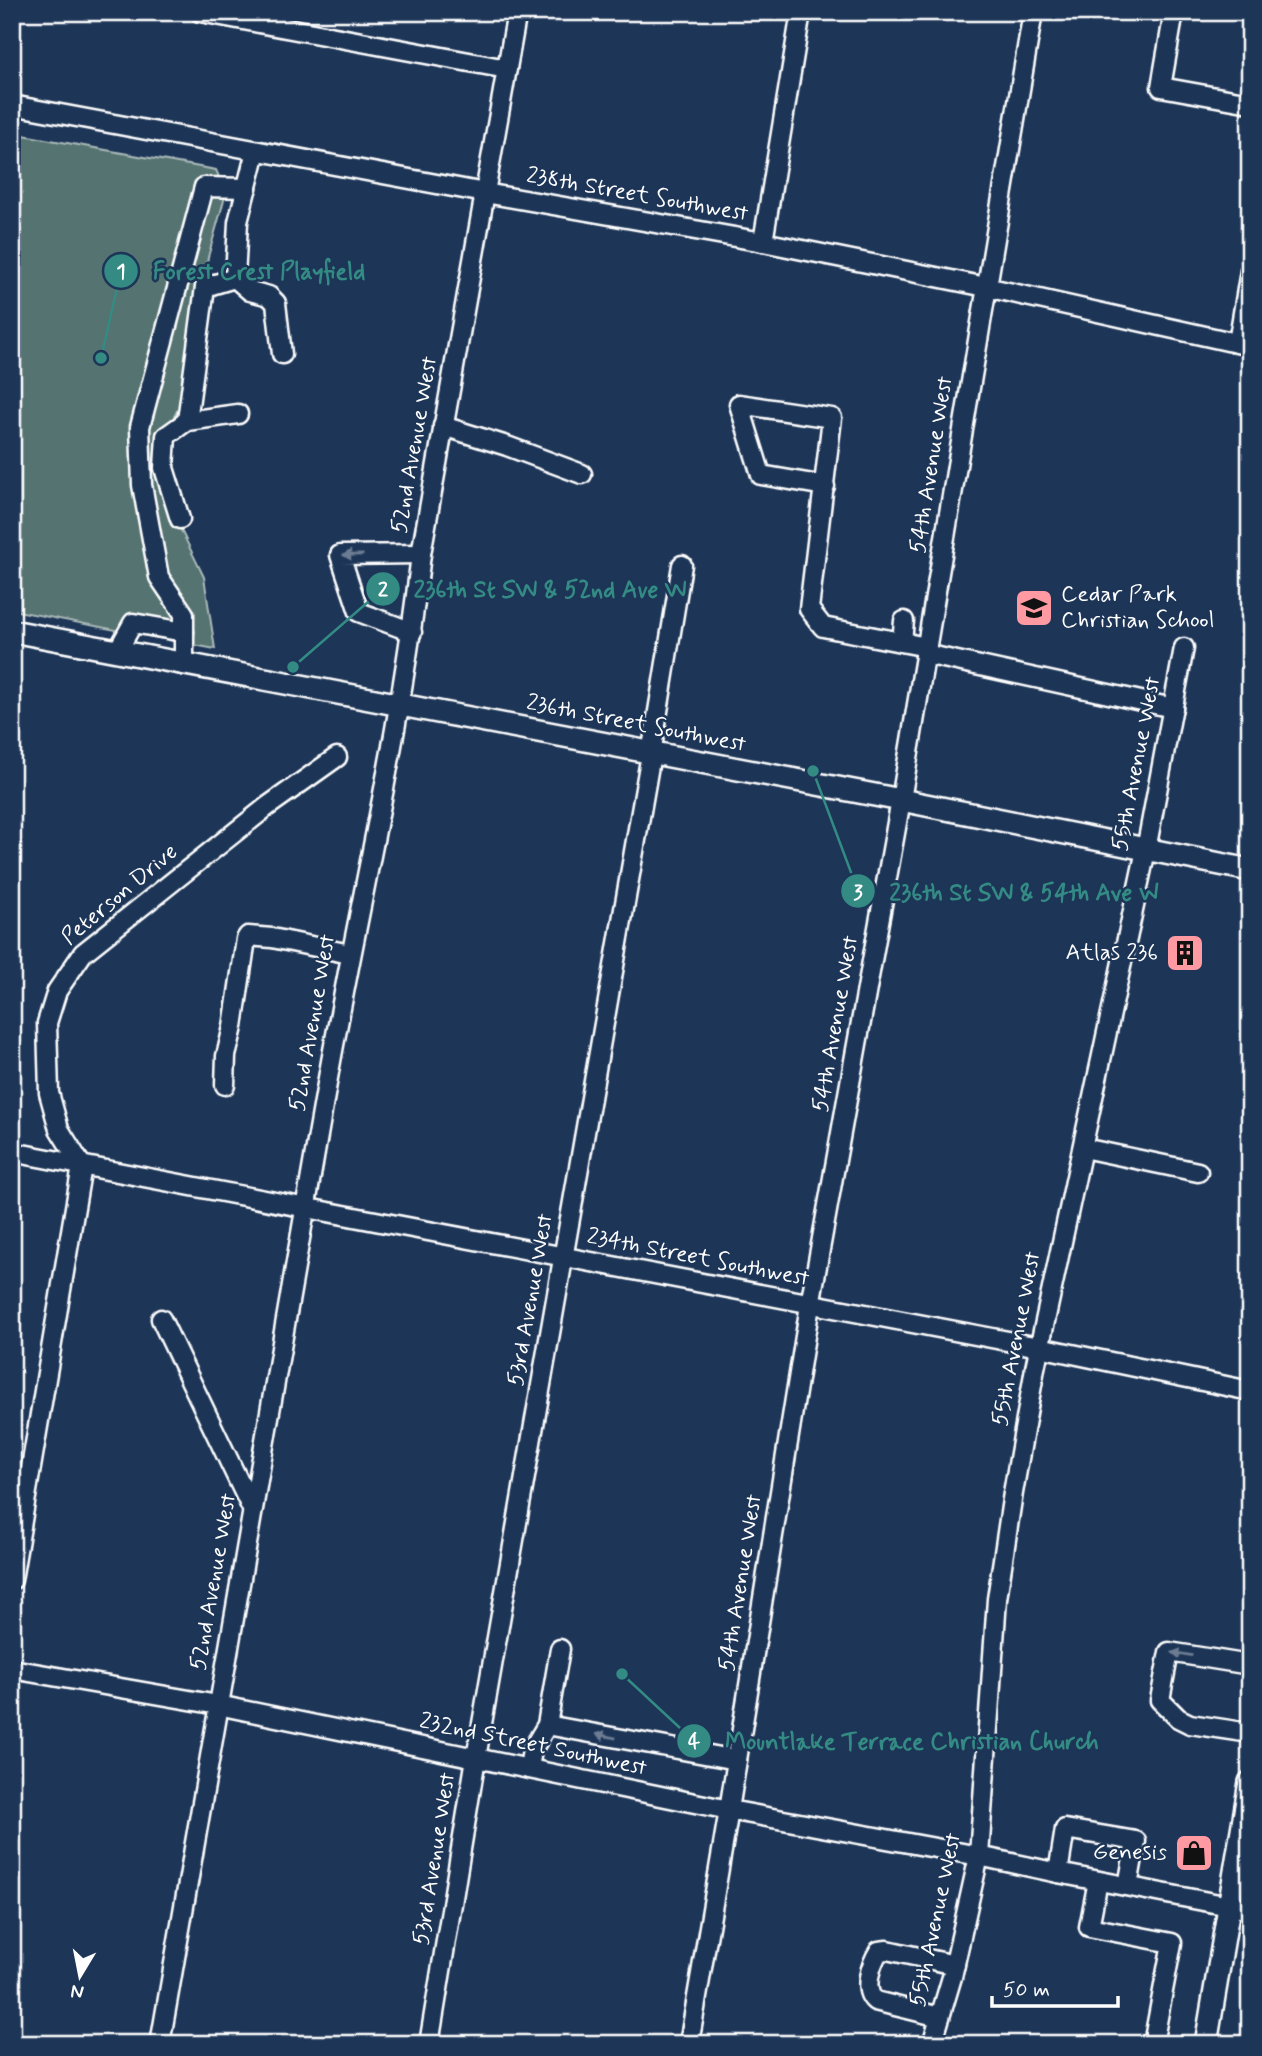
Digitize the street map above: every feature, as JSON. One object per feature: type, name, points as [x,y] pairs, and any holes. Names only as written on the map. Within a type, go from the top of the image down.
[{"type":"main road","name":"236th Street Southwest","points":[[12,631],[901,800],[1250,870]]},
{"type":"main road","points":[[1206,2044],[1239,1908],[1250,1782]]},
{"type":"street","points":[[200,12],[507,69]]},
{"type":"street","name":"52nd Avenue West","points":[[160,2044],[304,1207],[350,954],[400,706],[421,554],[517,12]]},
{"type":"street","points":[[763,242],[802,12]]},
{"type":"street","name":"54th Avenue West","points":[[689,2044],[810,1305],[901,800],[1033,12]]},
{"type":"street","points":[[1174,12],[1161,87],[1250,103]]},
{"type":"street","name":"238th Street Southwest","points":[[12,105],[763,242],[986,287],[1244,344]]},
{"type":"street","points":[[234,278],[238,222],[256,151]]},
{"type":"street","points":[[184,665],[184,614],[159,577],[142,485],[139,427],[204,187],[247,188]]},
{"type":"street","points":[[1244,344],[1250,271]]},
{"type":"street","points":[[234,278],[250,291],[269,296],[276,303],[282,354]]},
{"type":"street","points":[[187,421],[205,287],[234,278]]},
{"type":"street","points":[[825,486],[761,475],[739,404],[832,418],[825,486],[809,609],[823,627],[902,642],[926,651],[1173,708]]},
{"type":"street","points":[[180,519],[164,468],[166,436],[187,421],[238,414]]},
{"type":"street","points":[[443,426],[582,474]]},
{"type":"street","points":[[412,632],[359,612],[340,555],[421,554]]},
{"type":"street","name":"53rd Avenue West","points":[[429,2044],[682,565]]},
{"type":"street","points":[[902,642],[904,621]]},
{"type":"street","points":[[117,652],[134,623],[184,632]]},
{"type":"street","name":"55th Avenue West","points":[[932,2044],[955,1965],[979,1856],[997,1599],[1039,1347],[1146,850],[1184,648]]},
{"type":"street","name":"Peterson Drive","points":[[82,1166],[59,1129],[49,1094],[47,1023],[57,991],[83,953],[268,806],[337,757]]},
{"type":"street","points":[[225,1085],[226,1056],[248,936],[272,938],[350,954]]},
{"type":"street","points":[[1083,1148],[1198,1172]]},
{"type":"street","name":"234th Street Southwest","points":[[12,1152],[1039,1347],[1250,1391]]},
{"type":"street","points":[[12,1580],[82,1166]]},
{"type":"street","points":[[160,1319],[252,1509]]},
{"type":"street","points":[[529,1769],[532,1750],[547,1725],[560,1649]]},
{"type":"street","points":[[1250,1665],[1169,1652],[1160,1700],[1178,1718],[1190,1724],[1250,1733]]},
{"type":"street","name":"232nd Street Southwest","points":[[12,1669],[218,1705],[729,1811],[979,1856],[1058,1874],[1239,1908]]},
{"type":"street","points":[[547,1725],[737,1760]]},
{"type":"street","points":[[1058,1874],[1065,1829],[1136,1842],[1128,1886]]},
{"type":"street","points":[[1098,1881],[1089,1927],[1172,1943],[1153,2044]]},
{"type":"street","points":[[940,2017],[875,2001],[868,1990],[873,1960],[879,1951],[887,1950],[955,1965]]},
{"type":"green space","points":[[12,133],[216,170],[226,193],[208,257],[183,400],[159,444],[176,520],[204,577],[215,649],[12,610]]},
{"type":"place","name":"Forest Crest Playfield","points":[[101,358]]},
{"type":"place","name":"Cedar Park Christian School","points":[[1034,608]]},
{"type":"place","name":"236th St SW & 52nd Ave W","points":[[293,667]]},
{"type":"place","name":"236th St SW & 54th Ave W","points":[[813,771]]},
{"type":"place","name":"Atlas 236","points":[[1185,953]]},
{"type":"place","name":"Mountlake Terrace Christian Church","points":[[622,1674]]},
{"type":"place","name":"Genesis","points":[[1194,1853]]}]
